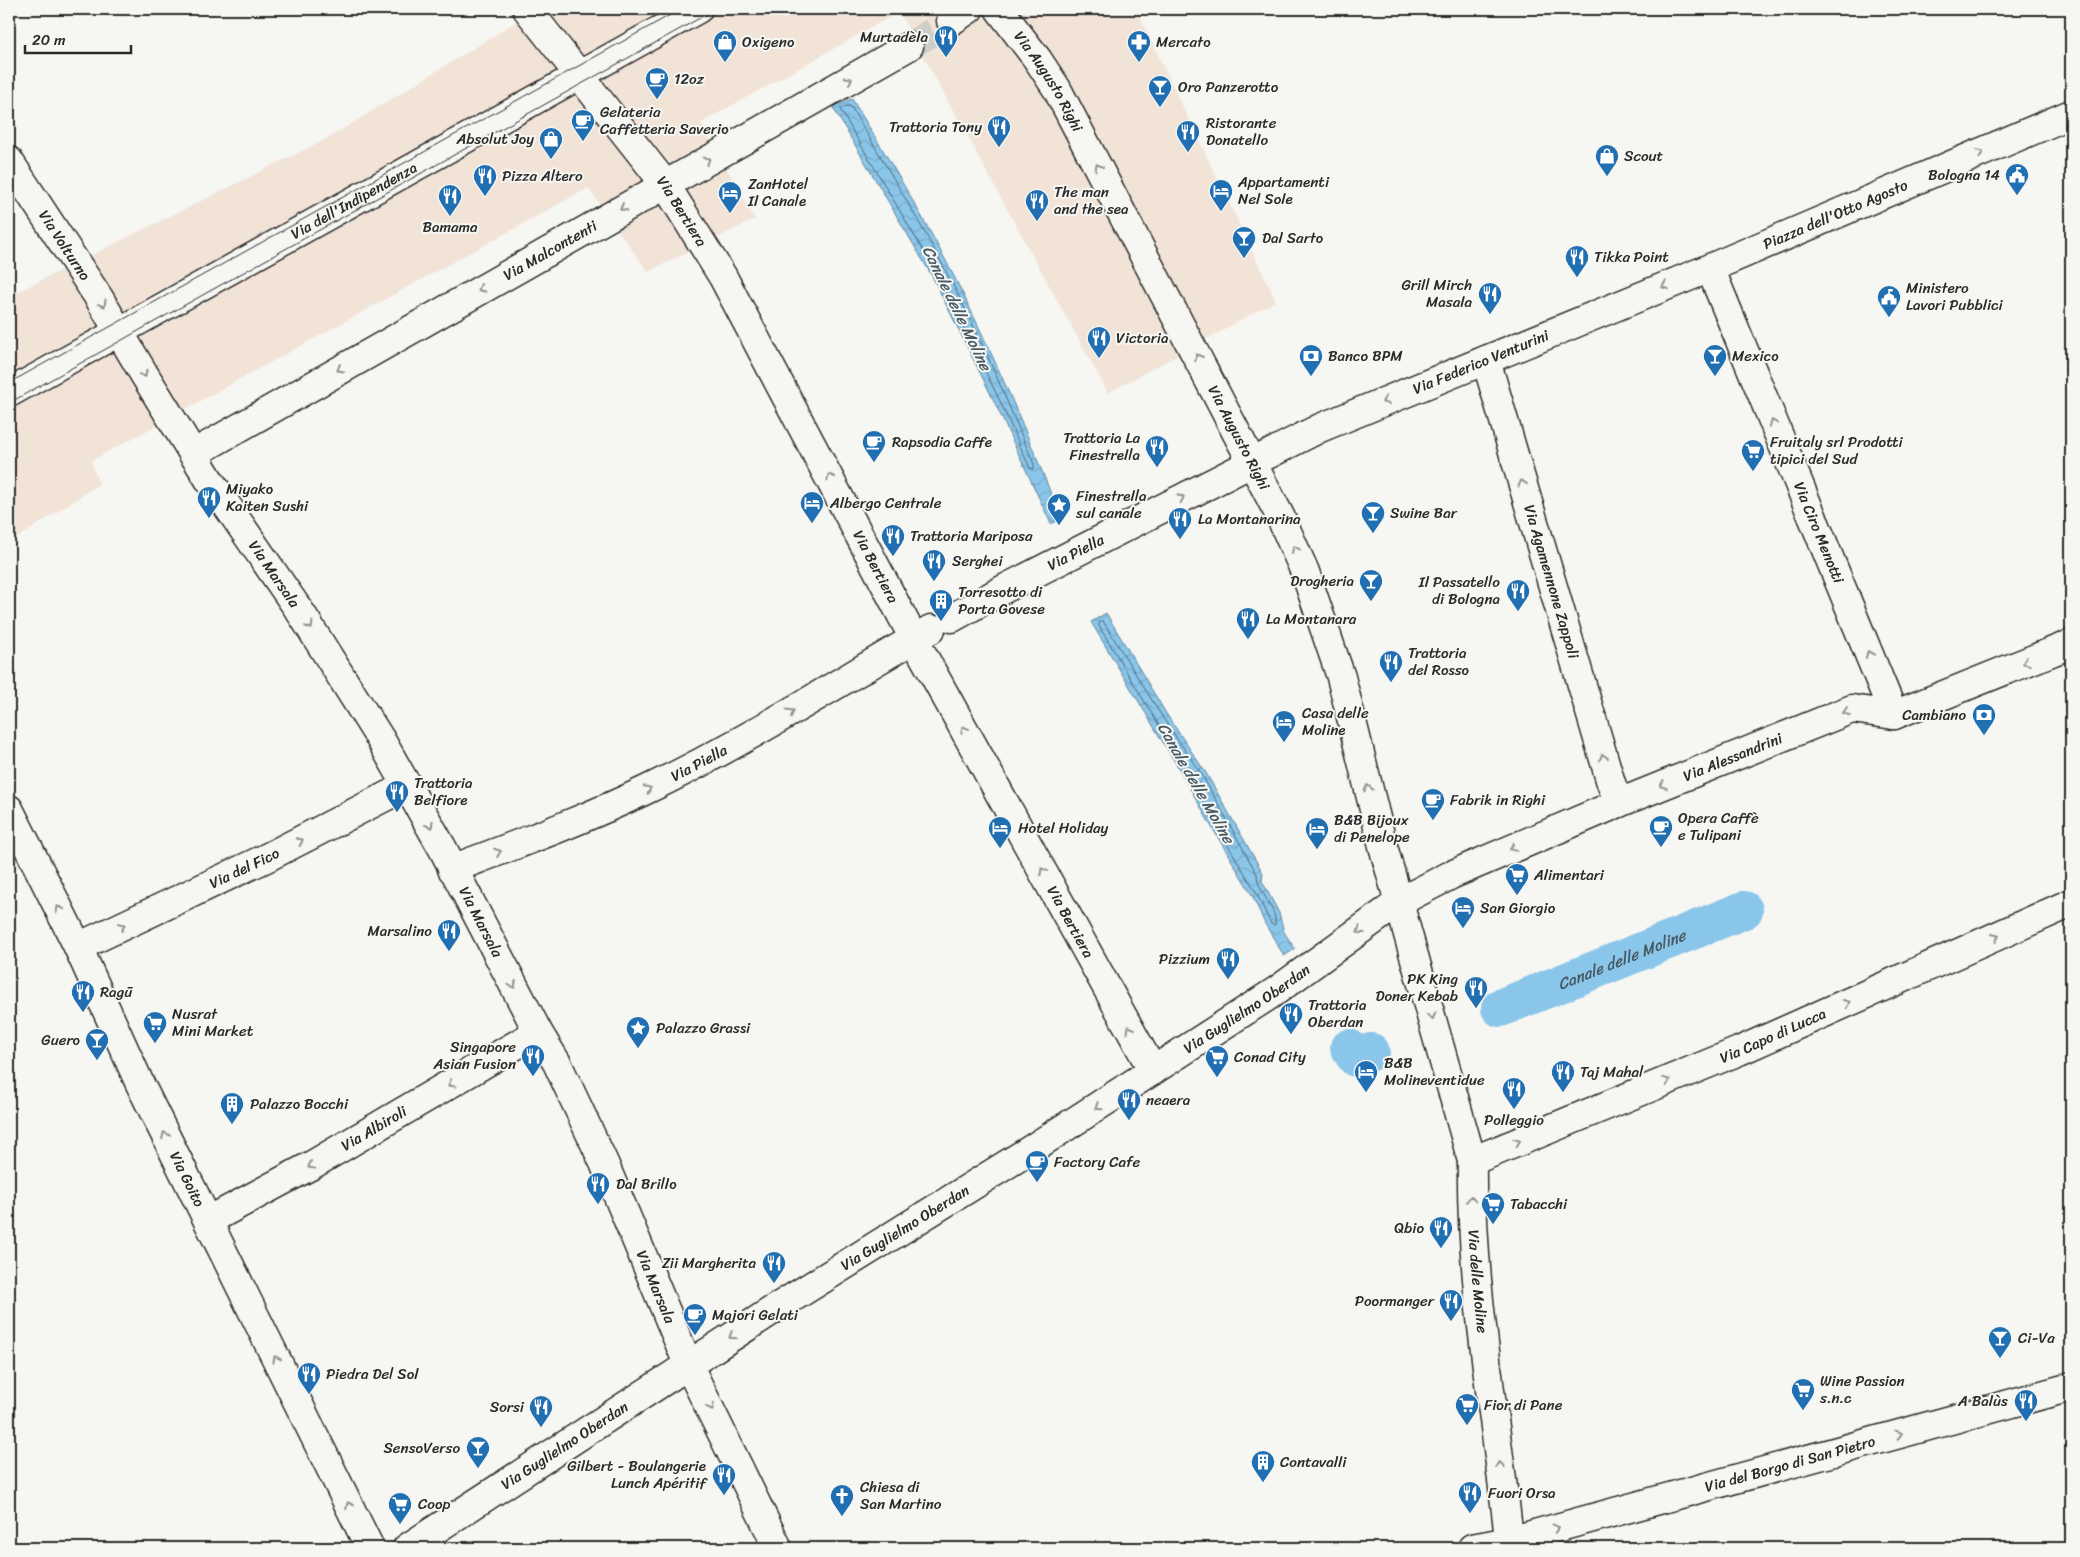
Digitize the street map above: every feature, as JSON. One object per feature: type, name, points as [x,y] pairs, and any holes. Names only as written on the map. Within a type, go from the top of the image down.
[{"type":"street","name":"Via Bertiera","points":[[527,9],[665,184],[723,277],[932,629],[1153,1071]]},
{"type":"street","name":"Via dell'Indipendenza","points":[[9,393],[698,9]]},
{"type":"street","name":"Via Augusto Righi","points":[[999,9],[1038,60],[1057,89],[1281,518],[1305,572],[1341,677],[1383,846],[1399,902]]},
{"type":"street","name":"Via Malcontenti","points":[[193,454],[909,46]]},
{"type":"street","name":"Piazza dell'Otto Agosto","points":[[1710,268],[2071,114]]},
{"type":"street","name":"Via Volturno","points":[[9,161],[100,298],[119,332]]},
{"type":"street","name":"Via Federico Venturini","points":[[1253,462],[1320,428],[1710,268]]},
{"type":"street","name":"Via Ciro Menotti","points":[[1710,268],[1894,715]]},
{"type":"street","name":"Via Marsala","points":[[119,332],[193,454],[303,616],[408,785],[538,1032],[557,1063],[604,1163],[688,1364],[778,1548]]},
{"type":"street","name":"Via Agamennone Zappoli","points":[[1486,360],[1611,783],[1619,803]]},
{"type":"street","name":"Via Piella","points":[[452,869],[586,819],[650,789],[790,712],[932,629],[1012,585],[1253,462]]},
{"type":"street","name":"Via Alessandrini","points":[[1399,902],[1451,875],[1619,803],[1852,709],[1894,715],[2071,644]]},
{"type":"street","name":"Via del Fico","points":[[78,947],[268,857],[408,785]]},
{"type":"street","name":"Via Goito","points":[[9,809],[78,947],[140,1084],[370,1548]]},
{"type":"street","name":"Via Guglielmo Oberdan","points":[[407,1548],[688,1364],[1153,1071],[1276,991],[1399,902]]},
{"type":"street","name":"Via delle Moline","points":[[1399,902],[1472,1161],[1471,1204],[1475,1273],[1510,1545]]},
{"type":"street","name":"Via Capo di Lucca","points":[[1472,1161],[1739,1051],[2071,903]]},
{"type":"street","name":"Via Albiroli","points":[[208,1221],[312,1165],[538,1032]]},
{"type":"street","name":"Via del Borgo di San Pietro","points":[[1472,1548],[1510,1545],[2071,1387]]},
{"type":"shaded area","points":[[537,9],[1136,9],[1276,301],[1108,393],[899,12],[701,123],[755,219],[648,272],[588,188],[91,461],[99,484],[13,541],[9,539],[9,299],[17,292],[330,137]]},
{"type":"water","points":[[852,99],[933,236],[987,345],[1061,519],[1051,524],[994,401],[932,276],[832,106]]},
{"type":"water","points":[[1106,613],[1167,715],[1206,773],[1263,873],[1262,881],[1279,913],[1284,932],[1295,949],[1284,956],[1265,924],[1252,895],[1091,622]]},
{"type":"waterway","name":"Canale delle Moline","points":[[1500,1008],[1744,910]]},
{"type":"waterway","name":"Canale delle Moline","points":[[1349,1048],[1356,1058],[1371,1052]]},
{"type":"tunnel","points":[[909,46],[951,21]]},
{"type":"tram line","points":[[9,383],[681,9]]},
{"type":"tram line","points":[[9,403],[716,9]]},
{"type":"place","name":"Murtadèla","points":[[946,58]]},
{"type":"place","name":"Oxigeno","points":[[725,63]]},
{"type":"place","name":"Mercato","points":[[1139,63]]},
{"type":"place","name":"12oz","points":[[657,100]]},
{"type":"place","name":"Oro Panzerotto","points":[[1160,108]]},
{"type":"place","name":"Gelateria Caffetteria Saverio","points":[[583,142]]},
{"type":"place","name":"Trattoria Tony","points":[[999,148]]},
{"type":"place","name":"Ristorante Donatello","points":[[1188,153]]},
{"type":"place","name":"Absolut Joy","points":[[551,160]]},
{"type":"place","name":"Scout","points":[[1607,177]]},
{"type":"place","name":"Bologna 14","points":[[2017,196]]},
{"type":"place","name":"Pizza Altero","points":[[485,197]]},
{"type":"place","name":"Appartamenti Nel Sole","points":[[1221,212]]},
{"type":"place","name":"ZanHotel Il Canale","points":[[730,214]]},
{"type":"place","name":"Bamama","points":[[450,217]]},
{"type":"place","name":"The man and the sea","points":[[1037,222]]},
{"type":"place","name":"Dal Sarto","points":[[1244,259]]},
{"type":"place","name":"Tikka Point","points":[[1577,278]]},
{"type":"place","name":"Grill Mirch Masala","points":[[1490,315]]},
{"type":"place","name":"Ministero Lavori Pubblici","points":[[1889,318]]},
{"type":"place","name":"Victoria","points":[[1099,359]]},
{"type":"place","name":"Banco BPM","points":[[1311,377]]},
{"type":"place","name":"Mexico","points":[[1715,377]]},
{"type":"place","name":"Rapsodia Caffe","points":[[874,463]]},
{"type":"place","name":"Trattoria La Finestrella","points":[[1157,468]]},
{"type":"place","name":"Fruitaly srl Prodotti tipici del Sud","points":[[1753,472]]},
{"type":"place","name":"Miyako Kaiten Sushi","points":[[209,519]]},
{"type":"place","name":"Albergo Centrale","points":[[812,524]]},
{"type":"place","name":"Finestrella sul canale","points":[[1059,526]]},
{"type":"place","name":"Swine Bar","points":[[1373,534]]},
{"type":"place","name":"La Montanarina","points":[[1180,540]]},
{"type":"place","name":"Trattoria Mariposa","points":[[893,557]]},
{"type":"place","name":"Serghei","points":[[934,582]]},
{"type":"place","name":"Drogheria","points":[[1371,602]]},
{"type":"place","name":"Il Passatello di Bologna","points":[[1518,612]]},
{"type":"place","name":"Torresotto di Porta Govese","points":[[941,622]]},
{"type":"place","name":"La Montanara","points":[[1248,640]]},
{"type":"place","name":"Trattoria del Rosso","points":[[1391,683]]},
{"type":"place","name":"Cambiano","points":[[1984,736]]},
{"type":"place","name":"Casa delle Moline","points":[[1284,743]]},
{"type":"place","name":"Trattoria Belfiore","points":[[397,813]]},
{"type":"place","name":"Fabrik in Righi","points":[[1433,821]]},
{"type":"place","name":"Opera Caffè e Tulipani","points":[[1661,848]]},
{"type":"place","name":"Hotel Holiday","points":[[1000,849]]},
{"type":"place","name":"B&B Bijoux di Penelope","points":[[1317,850]]},
{"type":"place","name":"Alimentari","points":[[1517,896]]},
{"type":"place","name":"San Giorgio","points":[[1463,929]]},
{"type":"place","name":"Marsalino","points":[[449,952]]},
{"type":"place","name":"Pizzium","points":[[1228,980]]},
{"type":"place","name":"PK King Doner Kebab","points":[[1476,1009]]},
{"type":"place","name":"Ragū","points":[[83,1013]]},
{"type":"place","name":"Trattoria Oberdan","points":[[1291,1035]]},
{"type":"place","name":"Nusrat Mini Market","points":[[155,1044]]},
{"type":"place","name":"Palazzo Grassi","points":[[638,1049]]},
{"type":"place","name":"Guero","points":[[97,1061]]},
{"type":"place","name":"Singapore Asian Fusion","points":[[533,1077]]},
{"type":"place","name":"Conad City","points":[[1217,1078]]},
{"type":"place","name":"B&B Molineventidue","points":[[1366,1093]]},
{"type":"place","name":"Taj Mahal","points":[[1563,1093]]},
{"type":"place","name":"Polleggio","points":[[1514,1110]]},
{"type":"place","name":"neaera","points":[[1129,1121]]},
{"type":"place","name":"Palazzo Bocchi","points":[[232,1125]]},
{"type":"place","name":"Factory Cafe","points":[[1037,1183]]},
{"type":"place","name":"Dal Brillo","points":[[598,1205]]},
{"type":"place","name":"Tabacchi","points":[[1493,1225]]},
{"type":"place","name":"Qbio","points":[[1441,1249]]},
{"type":"place","name":"Zii Margherita","points":[[774,1284]]},
{"type":"place","name":"Poormanger","points":[[1451,1322]]},
{"type":"place","name":"Majori Gelati","points":[[695,1336]]},
{"type":"place","name":"Ci-Va","points":[[2000,1359]]},
{"type":"place","name":"Piedra Del Sol","points":[[309,1395]]},
{"type":"place","name":"Wine Passion s.n.c","points":[[1803,1411]]},
{"type":"place","name":"A Balùs","points":[[2026,1422]]},
{"type":"place","name":"Fior di Pane","points":[[1467,1426]]},
{"type":"place","name":"Sorsi","points":[[541,1428]]},
{"type":"place","name":"SensoVerso","points":[[478,1469]]},
{"type":"place","name":"Contavalli","points":[[1263,1483]]},
{"type":"place","name":"Gilbert - Boulangerie Lunch Apéritif","points":[[724,1496]]},
{"type":"place","name":"Fuori Orsa","points":[[1470,1514]]},
{"type":"place","name":"Chiesa di San Martino","points":[[842,1517]]},
{"type":"place","name":"Coop","points":[[400,1525]]}]
